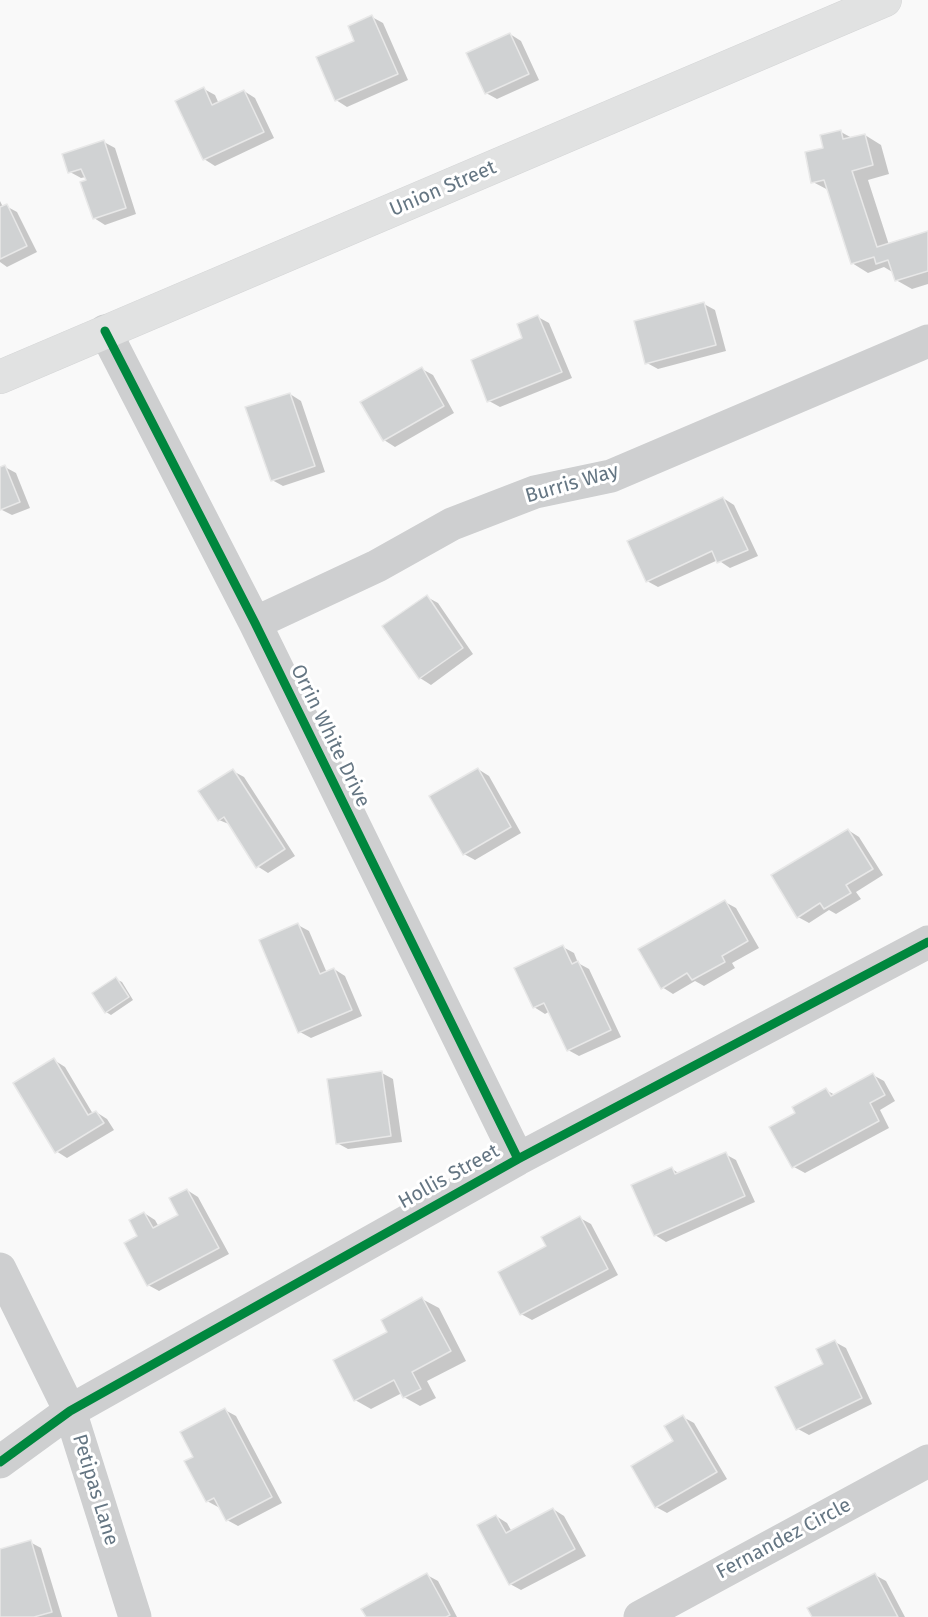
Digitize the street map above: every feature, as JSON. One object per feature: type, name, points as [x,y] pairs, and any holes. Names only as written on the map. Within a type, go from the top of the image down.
[{"type":"main road","name":"Union Street","points":[[0,376],[885,0]]},
{"type":"street","name":"Orrin White Drive","points":[[105,331],[255,623],[518,1159]]},
{"type":"street","name":"Burris Way","points":[[255,623],[377,566],[452,524],[535,492],[610,476],[928,341]]},
{"type":"street","name":"Hollis Street","points":[[0,1462],[70,1411],[518,1159],[928,942]]},
{"type":"street","name":"Petipas Lane","points":[[0,1269],[70,1411],[135,1617]]},
{"type":"street","name":"Fernandez Circle","points":[[640,1617],[928,1461]]},
{"type":"building","points":[[372,15],[398,74],[335,101],[316,57],[354,41],[348,26]]},
{"type":"building","points":[[510,33],[529,74],[485,94],[466,53]]},
{"type":"building","points":[[204,87],[212,105],[244,90],[264,132],[203,160],[175,101]]},
{"type":"building","points":[[841,130],[843,139],[865,134],[873,165],[852,171],[877,247],[928,231],[928,271],[895,281],[888,260],[876,264],[874,257],[851,264],[824,180],[811,183],[805,152],[823,148],[820,135]]},
{"type":"building","points":[[104,140],[126,208],[93,219],[80,182],[86,180],[81,169],[68,173],[62,154]]},
{"type":"building","points":[[7,204],[27,246],[0,259],[0,207]]},
{"type":"building","points":[[704,302],[716,345],[645,364],[634,321]]},
{"type":"building","points":[[538,315],[562,372],[487,402],[471,360],[522,338],[517,324]]},
{"type":"building","points":[[422,367],[444,406],[383,441],[360,402]]},
{"type":"building","points":[[290,393],[315,466],[271,481],[245,407]]},
{"type":"building","points":[[5,465],[20,502],[0,510],[0,467]]},
{"type":"building","points":[[723,497],[748,550],[717,563],[712,551],[646,582],[627,541]]},
{"type":"building","points":[[427,595],[463,648],[419,679],[382,626]]},
{"type":"building","points":[[478,768],[511,827],[463,855],[429,796]]},
{"type":"building","points":[[233,769],[285,849],[256,868],[224,817],[218,821],[198,791]]},
{"type":"building","points":[[848,829],[873,869],[846,885],[851,893],[824,909],[820,903],[797,918],[771,875]]},
{"type":"building","points":[[725,900],[748,941],[722,956],[725,962],[692,980],[687,973],[661,989],[638,949]]},
{"type":"building","points":[[298,923],[320,974],[334,968],[352,1010],[298,1033],[259,940]]},
{"type":"building","points":[[563,945],[572,964],[578,961],[611,1030],[567,1051],[544,1003],[533,1008],[514,968]]},
{"type":"building","points":[[116,977],[129,997],[105,1013],[92,993]]},
{"type":"building","points":[[54,1058],[88,1115],[96,1111],[104,1123],[55,1153],[13,1083]]},
{"type":"building","points":[[382,1071],[391,1136],[336,1144],[327,1079]]},
{"type":"building","points":[[873,1073],[885,1095],[870,1103],[879,1121],[792,1168],[769,1127],[795,1113],[792,1107],[826,1088],[831,1096]]},
{"type":"building","points":[[726,1152],[745,1196],[654,1236],[631,1185],[672,1167],[675,1174]]},
{"type":"building","points":[[187,1189],[219,1248],[147,1286],[124,1243],[137,1236],[129,1220],[144,1212],[153,1228],[178,1215],[169,1198]]},
{"type":"building","points":[[580,1216],[608,1269],[520,1315],[498,1272],[546,1246],[541,1237]]},
{"type":"building","points":[[422,1297],[451,1351],[412,1372],[421,1389],[403,1398],[394,1380],[354,1401],[333,1360],[387,1332],[381,1320]]},
{"type":"building","points":[[835,1340],[862,1398],[796,1430],[775,1387],[823,1364],[816,1349]]},
{"type":"building","points":[[225,1408],[272,1497],[226,1521],[214,1498],[206,1502],[184,1461],[193,1457],[180,1432]]},
{"type":"building","points":[[683,1415],[717,1472],[655,1508],[631,1466],[673,1441],[664,1426]]},
{"type":"building","points":[[553,1508],[575,1549],[509,1585],[477,1525],[496,1515],[506,1533]]},
{"type":"building","points":[[31,1540],[52,1612],[34,1617],[0,1617],[0,1549]]},
{"type":"building","points":[[427,1573],[450,1615],[446,1617],[366,1617],[361,1609]]},
{"type":"building","points":[[875,1573],[898,1617],[812,1617],[807,1608]]},
{"type":"cycle path","points":[[105,331],[255,623],[518,1159]]},
{"type":"cycle path","points":[[0,1462],[70,1411],[518,1159],[928,942]]}]
